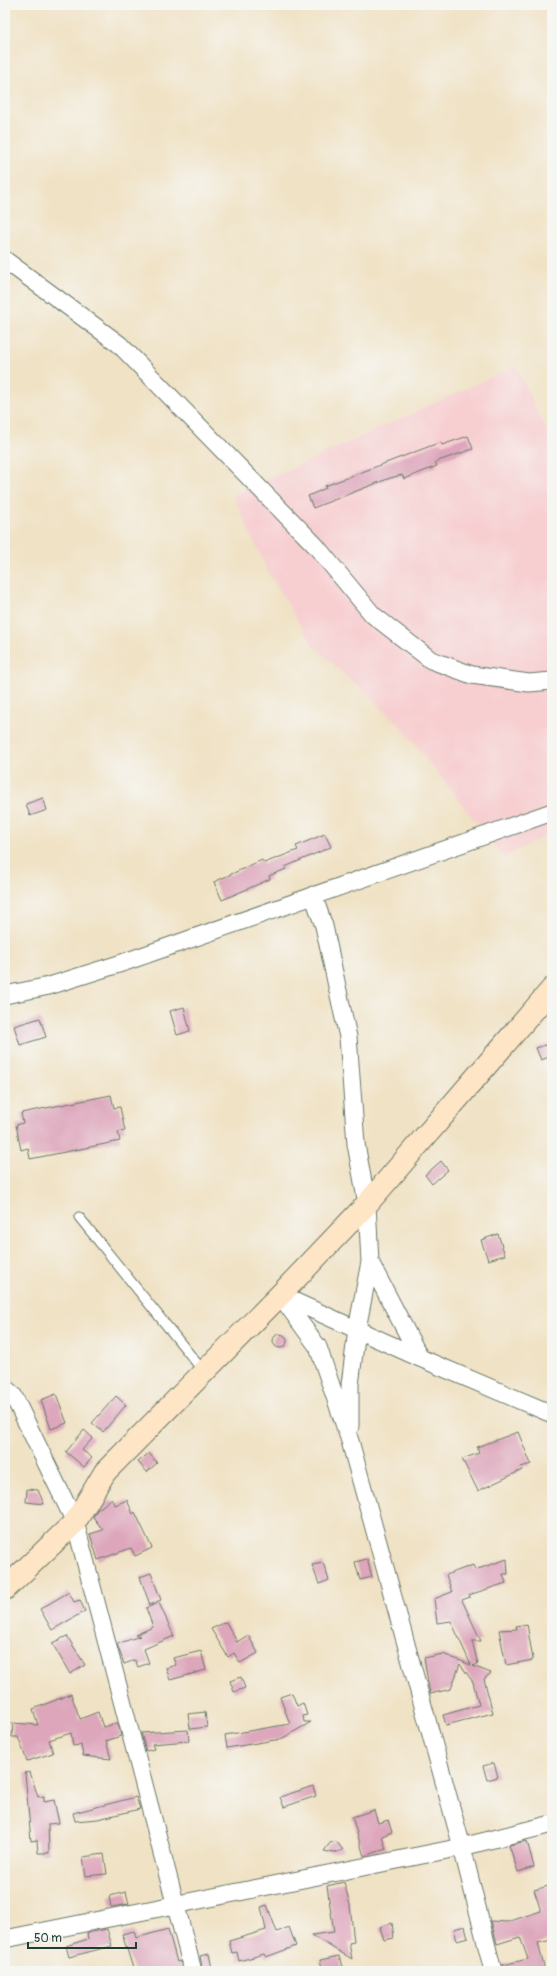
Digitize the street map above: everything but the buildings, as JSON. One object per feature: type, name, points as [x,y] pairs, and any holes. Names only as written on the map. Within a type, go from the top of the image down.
[{"type":"main road","points":[[5,1589],[74,1522],[105,1472],[280,1295],[367,1204],[552,989]]},
{"type":"street","points":[[5,260],[119,344],[315,545],[373,615],[431,660],[472,675],[529,683],[552,681]]},
{"type":"street","points":[[5,995],[49,986],[122,963],[312,895],[552,812]]},
{"type":"street","points":[[312,895],[324,926],[348,1037],[356,1144],[367,1204],[370,1262],[357,1329],[350,1385],[350,1441]]},
{"type":"street","points":[[370,1262],[420,1358]]},
{"type":"street","points":[[280,1295],[420,1358],[552,1414]]},
{"type":"street","points":[[280,1295],[318,1347],[350,1441],[462,1847],[493,1971]]},
{"type":"street","points":[[5,1388],[13,1395],[74,1522],[193,1971]]},
{"type":"street","points":[[5,1939],[462,1847],[552,1824]]},
{"type":"lane","points":[[79,1217],[204,1372]]},
{"type":"shaded area","points":[[516,366],[552,443],[552,832],[504,858],[399,724],[313,646],[266,568],[233,495]]}]
